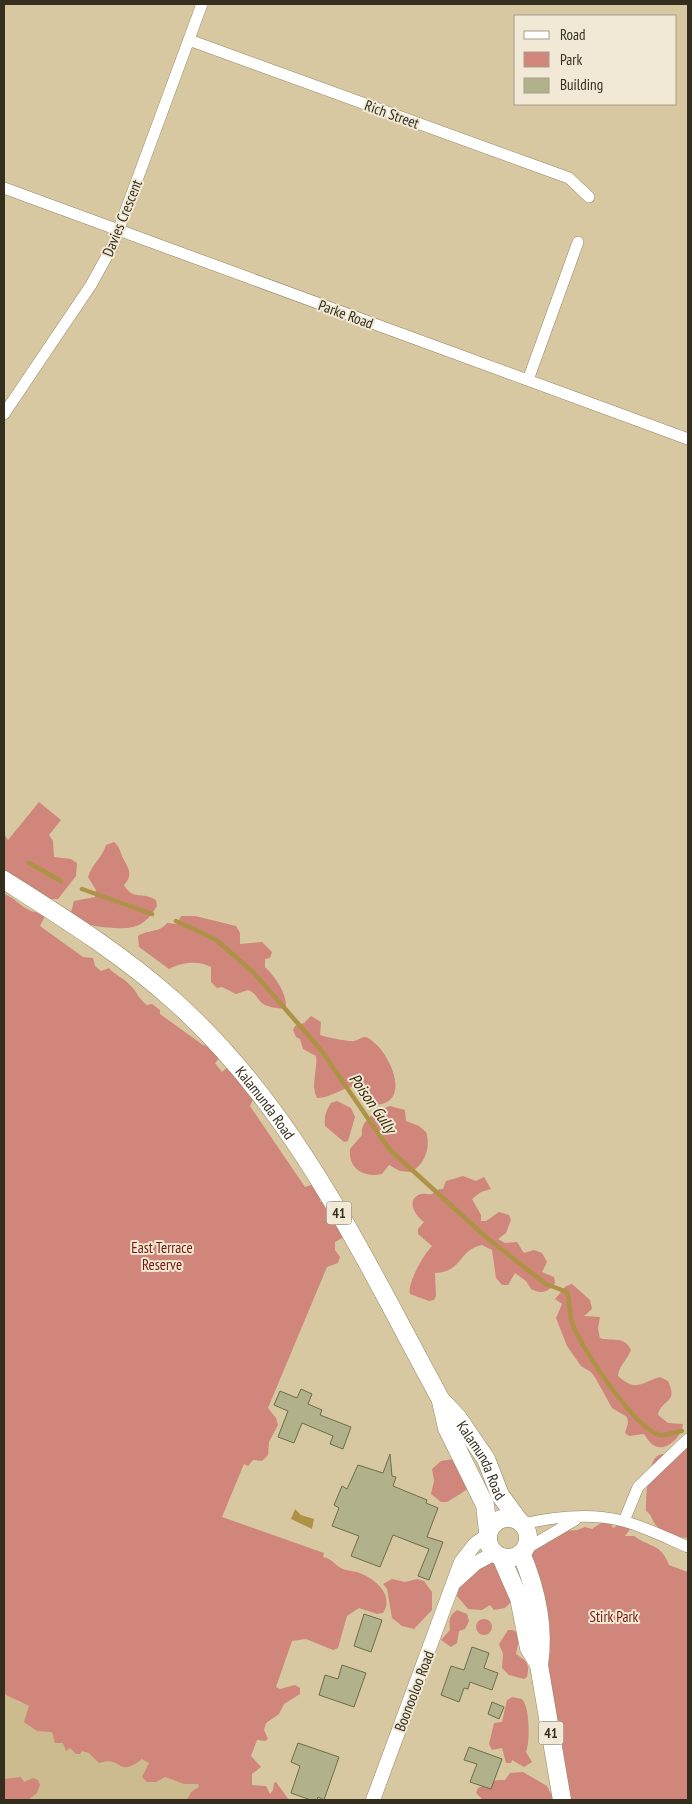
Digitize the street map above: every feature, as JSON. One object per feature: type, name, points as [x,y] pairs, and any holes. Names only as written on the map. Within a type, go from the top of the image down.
[{"type":"main road","name":"Kalamunda Road","points":[[4,880],[121,958],[173,1000],[215,1041],[268,1102],[328,1193],[440,1400],[446,1428],[484,1505],[488,1534]]},
{"type":"main road","name":"Kalamunda Road","points":[[440,1400],[458,1418],[486,1459],[500,1495],[521,1523]]},
{"type":"main road","points":[[488,1534],[491,1526],[502,1518],[508,1518],[521,1523]]},
{"type":"main road","name":"41","points":[[521,1523],[528,1539],[522,1551],[533,1581],[539,1612],[542,1646],[539,1665]]},
{"type":"main road","name":"41","points":[[488,1534],[488,1542],[498,1555],[519,1598],[530,1648],[539,1665],[562,1800]]},
{"type":"main road","points":[[498,1555],[510,1558],[522,1551]]},
{"type":"street","name":"Davies Crescent","points":[[4,414],[91,285],[119,231],[202,4]]},
{"type":"street","name":"Rich Street","points":[[189,40],[568,178],[590,197]]},
{"type":"street","name":"Parke Road","points":[[4,188],[688,440]]},
{"type":"street","points":[[528,380],[578,242]]},
{"type":"street","points":[[624,1522],[638,1487],[688,1439]]},
{"type":"street","points":[[521,1523],[579,1518],[608,1518],[624,1522],[688,1546]]},
{"type":"street","points":[[522,1551],[579,1518]]},
{"type":"street","name":"Boonooloo Road","points":[[373,1800],[461,1562],[470,1549],[488,1534]]},
{"type":"street","name":"Boonooloo Road","points":[[455,1582],[476,1563],[498,1555]]},
{"type":"shaded area","points":[[295,1509],[301,1515],[314,1519],[312,1529],[291,1519]]},
{"type":"shaded area","points":[[4,1689],[18,1702],[241,1784],[235,1800],[4,1800]]},
{"type":"green space","points":[[39,802],[61,820],[49,835],[53,841],[54,857],[71,859],[77,863],[76,876],[58,899],[50,899],[4,874],[4,834],[8,840]]},
{"type":"green space","points":[[114,842],[129,869],[129,876],[124,885],[127,890],[131,893],[151,897],[156,900],[157,906],[146,921],[133,927],[119,928],[92,925],[80,921],[71,912],[74,901],[95,897],[96,890],[88,877],[106,845]]},
{"type":"green space","name":"East Terrace Reserve","points":[[4,894],[31,911],[41,913],[45,916],[40,926],[83,957],[93,958],[95,966],[101,971],[109,968],[128,983],[147,1005],[152,1004],[160,1010],[160,1014],[203,1045],[208,1046],[220,1057],[215,1063],[222,1072],[230,1065],[254,1097],[250,1106],[305,1187],[314,1184],[323,1193],[320,1202],[326,1201],[333,1223],[341,1222],[344,1237],[335,1242],[335,1250],[340,1257],[338,1263],[327,1267],[268,1408],[276,1418],[278,1425],[269,1442],[268,1455],[262,1461],[253,1460],[248,1466],[244,1464],[222,1517],[324,1553],[323,1557],[329,1559],[340,1568],[360,1573],[374,1581],[383,1590],[387,1601],[383,1613],[377,1614],[359,1608],[347,1616],[338,1648],[333,1650],[306,1639],[292,1641],[276,1687],[280,1689],[295,1685],[300,1688],[300,1694],[284,1704],[279,1714],[266,1723],[264,1730],[268,1739],[265,1741],[257,1740],[251,1756],[261,1767],[252,1774],[252,1785],[266,1786],[270,1794],[276,1782],[289,1800],[187,1800],[191,1792],[199,1787],[198,1784],[184,1784],[165,1777],[156,1782],[147,1782],[142,1777],[149,1763],[142,1759],[134,1765],[123,1767],[107,1761],[99,1763],[89,1753],[82,1751],[80,1754],[76,1754],[70,1748],[66,1751],[63,1743],[55,1743],[52,1732],[37,1731],[24,1722],[29,1706],[6,1695],[4,1689]]},
{"type":"green space","points":[[181,916],[195,916],[236,926],[240,933],[240,944],[262,942],[272,952],[270,958],[265,959],[265,967],[280,986],[285,997],[286,1009],[264,1005],[248,990],[236,994],[222,987],[217,988],[211,982],[211,967],[201,963],[190,963],[169,969],[139,947],[138,936],[160,929],[167,923],[177,924]]},
{"type":"green space","points":[[311,1016],[321,1022],[320,1035],[352,1041],[366,1037],[376,1044],[390,1064],[394,1076],[395,1087],[393,1096],[386,1103],[374,1105],[363,1098],[359,1087],[350,1087],[329,1096],[317,1098],[314,1088],[316,1056],[303,1049],[300,1039],[296,1037],[293,1030],[295,1026],[304,1023]]},
{"type":"green space","points":[[337,1101],[351,1108],[355,1117],[348,1141],[344,1142],[325,1126],[325,1116],[328,1109],[331,1103]]},
{"type":"green space","points":[[390,1106],[405,1110],[406,1121],[419,1126],[426,1132],[428,1143],[426,1155],[416,1169],[411,1172],[400,1171],[389,1165],[382,1174],[369,1175],[363,1173],[354,1167],[350,1156],[350,1149],[362,1135],[364,1125],[370,1116]]},
{"type":"green space","points":[[463,1176],[476,1181],[484,1177],[491,1189],[481,1192],[472,1199],[481,1215],[481,1221],[486,1221],[499,1212],[509,1215],[511,1220],[506,1233],[498,1239],[505,1243],[517,1242],[524,1253],[534,1250],[542,1253],[547,1262],[542,1272],[554,1277],[555,1283],[550,1289],[538,1292],[531,1289],[526,1281],[515,1273],[508,1285],[502,1285],[496,1278],[492,1250],[482,1245],[468,1251],[451,1269],[435,1273],[436,1296],[434,1300],[429,1301],[410,1294],[414,1276],[432,1246],[418,1234],[418,1229],[424,1222],[417,1216],[413,1208],[413,1200],[421,1194],[432,1194],[443,1189],[446,1181]]},
{"type":"green space","points":[[572,1284],[590,1300],[592,1309],[584,1316],[600,1317],[598,1329],[600,1338],[625,1342],[631,1350],[618,1376],[629,1384],[634,1385],[643,1384],[660,1377],[668,1381],[672,1394],[662,1406],[658,1415],[668,1423],[683,1424],[677,1438],[669,1445],[664,1447],[655,1446],[644,1434],[629,1436],[625,1433],[628,1423],[627,1417],[612,1408],[591,1372],[581,1366],[567,1346],[556,1318],[562,1304],[555,1299],[566,1286]]},
{"type":"green space","points":[[688,1442],[688,1538],[666,1533],[655,1524],[646,1511],[646,1498],[648,1480],[655,1458],[672,1452]]},
{"type":"green space","points":[[461,1458],[474,1462],[480,1474],[465,1491],[447,1502],[441,1502],[431,1494],[434,1481],[432,1469],[441,1461]]},
{"type":"green space","name":"Stirk Park","points":[[604,1521],[611,1524],[613,1528],[625,1522],[631,1528],[625,1536],[634,1536],[659,1549],[669,1565],[688,1572],[688,1800],[562,1800],[524,1550],[552,1532],[577,1530],[585,1527],[592,1529]]},
{"type":"green space","points":[[476,1555],[511,1556],[516,1562],[512,1601],[505,1608],[494,1610],[490,1605],[482,1610],[468,1609],[457,1596],[468,1559]]},
{"type":"green space","points":[[392,1579],[405,1582],[417,1579],[424,1581],[432,1592],[432,1610],[414,1629],[402,1626],[392,1618],[387,1589],[383,1584]]},
{"type":"green space","points":[[457,1610],[467,1614],[469,1621],[465,1629],[459,1631],[457,1643],[451,1647],[441,1640],[450,1630],[450,1618]]},
{"type":"green space","points":[[484,1619],[490,1621],[492,1627],[490,1633],[484,1635],[478,1633],[476,1627],[478,1621]]},
{"type":"green space","points":[[508,1630],[513,1630],[520,1634],[516,1654],[528,1666],[527,1677],[524,1679],[509,1675],[502,1668],[503,1654],[499,1644]]},
{"type":"green space","points":[[512,1697],[522,1699],[527,1709],[529,1733],[526,1752],[532,1762],[524,1767],[512,1760],[511,1763],[506,1763],[502,1748],[492,1750],[489,1744],[494,1723],[502,1722],[507,1700]]},
{"type":"green space","points":[[523,1772],[547,1786],[554,1800],[483,1800],[476,1793],[478,1788],[497,1780],[505,1780],[510,1773]]},
{"type":"green space","points":[[21,1777],[24,1782],[33,1778],[38,1780],[40,1785],[37,1793],[28,1800],[4,1800],[4,1779]]},
{"type":"building","points":[[301,1389],[312,1394],[308,1404],[322,1410],[320,1415],[351,1427],[343,1449],[330,1444],[333,1436],[302,1423],[294,1443],[278,1437],[288,1411],[274,1405],[280,1391],[297,1398]]},
{"type":"building","points":[[390,1454],[392,1476],[396,1477],[393,1486],[427,1500],[426,1503],[438,1508],[427,1537],[443,1542],[429,1580],[418,1576],[429,1549],[393,1535],[380,1567],[351,1556],[359,1536],[332,1526],[339,1508],[334,1505],[342,1486],[347,1489],[358,1465],[383,1473]]},
{"type":"building","points":[[364,1614],[382,1620],[371,1652],[354,1646]]},
{"type":"building","points":[[472,1647],[489,1653],[484,1668],[498,1673],[492,1690],[470,1682],[468,1689],[464,1688],[459,1702],[441,1695],[451,1666],[464,1670]]},
{"type":"building","points":[[342,1665],[366,1673],[354,1707],[319,1695],[325,1675],[338,1679]]},
{"type":"building","points":[[492,1702],[504,1707],[499,1719],[488,1714]]},
{"type":"building","points":[[298,1743],[339,1757],[324,1800],[318,1797],[317,1800],[311,1800],[291,1793],[300,1766],[291,1762]]},
{"type":"building","points":[[469,1747],[502,1759],[491,1789],[470,1782],[477,1764],[464,1760]]},
{"type":"waterway","points":[[29,863],[61,881]]},
{"type":"waterway","name":"Poison Gully","points":[[82,889],[152,914]]},
{"type":"waterway","name":"Poison Gully","points":[[176,921],[215,939],[253,972],[321,1050],[389,1149],[487,1238],[546,1284],[567,1292],[571,1321],[578,1336],[610,1387],[637,1419],[649,1430],[660,1435],[682,1431]]}]
